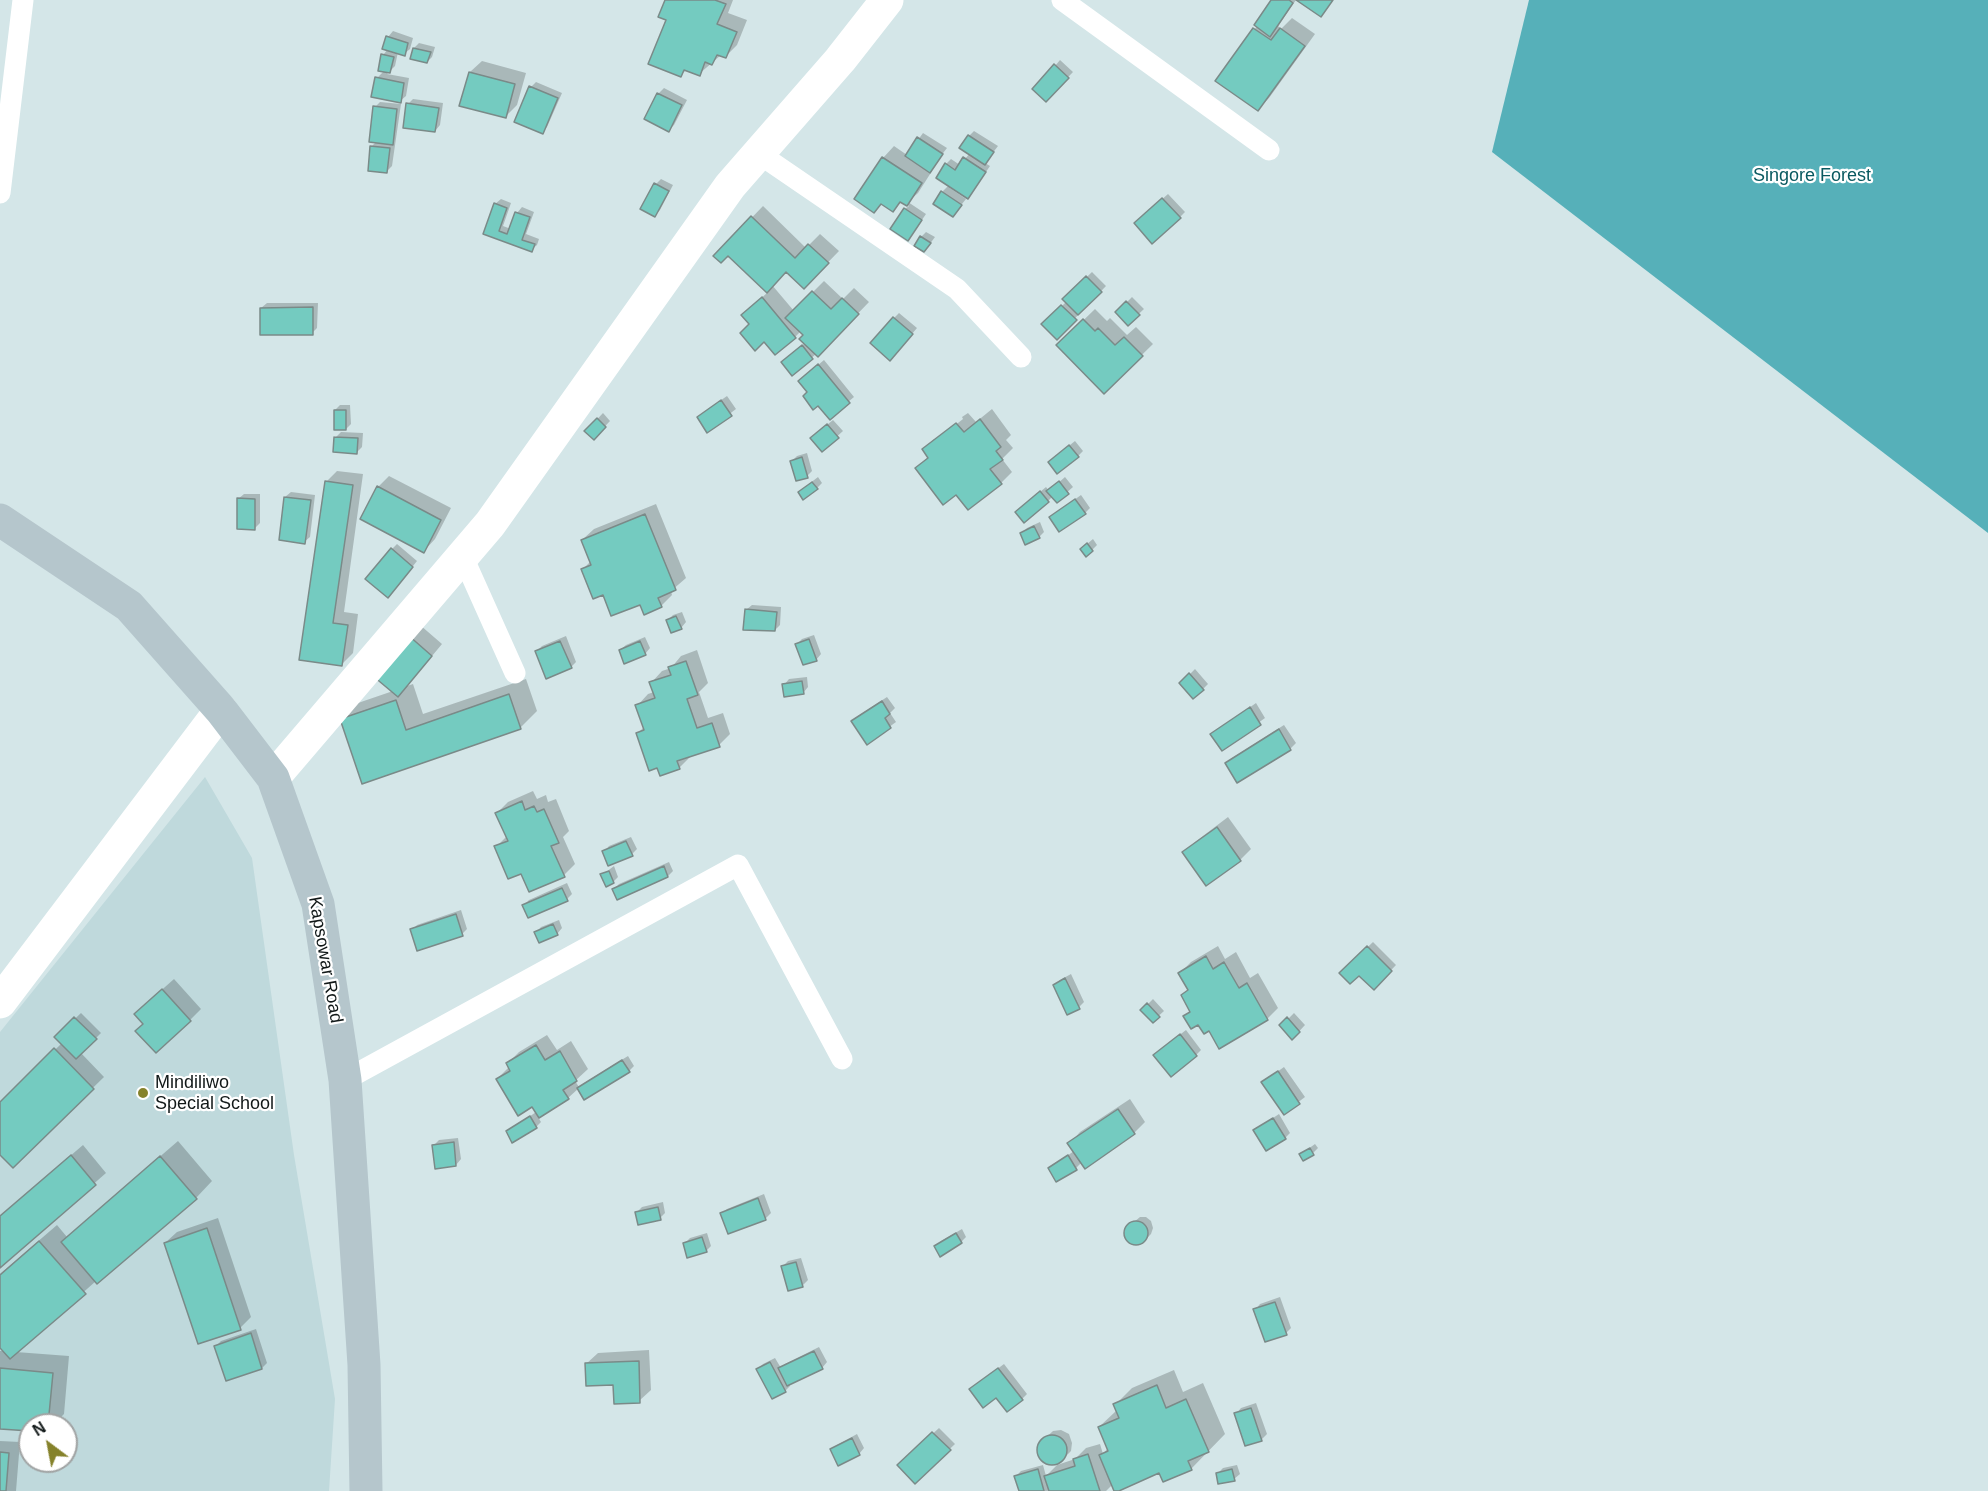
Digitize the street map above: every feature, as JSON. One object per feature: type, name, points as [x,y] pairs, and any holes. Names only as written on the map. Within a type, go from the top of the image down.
[{"type":"main road","name":"Kapsowar Road","points":[[0,520],[129,606],[221,710],[273,778],[318,904],[345,1080],[364,1365],[366,1491]]},
{"type":"street","points":[[273,778],[490,524],[730,186],[840,60],[887,0]]},
{"type":"street","points":[[0,1002],[221,710]]},
{"type":"lane","points":[[0,193],[23,0]]},
{"type":"lane","points":[[1062,0],[1269,150]]},
{"type":"lane","points":[[758,153],[957,289],[1021,357]]},
{"type":"lane","points":[[463,556],[515,673]]},
{"type":"lane","points":[[345,1080],[738,865],[842,1059]]},
{"type":"shaded area","name":"Mindiliwo Special School","points":[[205,777],[252,858],[294,1155],[335,1399],[329,1491],[0,1491],[0,1032]]},
{"type":"green space","name":"Singore Forest","points":[[1529,0],[1988,0],[1988,533],[1492,152]]},
{"type":"building","points":[[665,0],[715,0],[726,4],[717,24],[737,32],[726,58],[717,55],[712,65],[705,62],[700,76],[684,70],[681,77],[648,64],[666,20],[658,17]]},
{"type":"building","points":[[1271,0],[1289,0],[1293,3],[1270,37],[1254,25]]},
{"type":"building","points":[[1296,0],[1333,0],[1321,17]]},
{"type":"building","points":[[1253,28],[1271,40],[1280,28],[1305,46],[1258,111],[1215,81]]},
{"type":"building","points":[[386,36],[408,43],[405,56],[382,49]]},
{"type":"building","points":[[413,48],[431,52],[427,63],[410,59]]},
{"type":"building","points":[[381,54],[394,57],[390,73],[378,71]]},
{"type":"building","points":[[1054,64],[1069,78],[1046,102],[1032,89]]},
{"type":"building","points":[[469,72],[515,84],[506,118],[459,106]]},
{"type":"building","points":[[375,77],[404,83],[401,103],[371,97]]},
{"type":"building","points":[[529,86],[558,98],[543,134],[514,122]]},
{"type":"building","points":[[657,93],[682,105],[669,132],[644,119]]},
{"type":"building","points":[[406,103],[439,108],[435,132],[403,128]]},
{"type":"building","points":[[373,106],[397,109],[393,145],[369,142]]},
{"type":"building","points":[[968,135],[994,152],[985,165],[959,148]]},
{"type":"building","points":[[917,137],[943,154],[930,173],[905,156]]},
{"type":"building","points":[[370,146],[390,148],[387,173],[368,171]]},
{"type":"building","points":[[882,157],[922,183],[907,206],[900,202],[893,212],[881,204],[874,213],[854,199]]},
{"type":"building","points":[[963,157],[986,172],[968,199],[936,178],[945,163],[955,170]]},
{"type":"building","points":[[654,183],[669,191],[655,217],[640,209]]},
{"type":"building","points":[[941,191],[962,205],[953,217],[933,204]]},
{"type":"building","points":[[1162,198],[1181,218],[1152,244],[1134,223]]},
{"type":"building","points":[[494,203],[507,208],[499,231],[507,234],[515,212],[530,217],[522,240],[535,244],[532,252],[483,234]]},
{"type":"building","points":[[904,208],[922,220],[908,241],[890,229]]},
{"type":"building","points":[[751,216],[795,258],[808,244],[829,263],[804,289],[786,272],[767,293],[728,256],[721,263],[713,256]]},
{"type":"building","points":[[920,236],[931,243],[924,252],[914,246]]},
{"type":"building","points":[[1086,276],[1102,292],[1078,315],[1062,299]]},
{"type":"building","points":[[812,291],[831,309],[842,298],[859,314],[818,357],[799,339],[803,335],[785,318]]},
{"type":"building","points":[[762,297],[796,338],[775,355],[764,342],[755,351],[740,333],[749,324],[741,315]]},
{"type":"building","points":[[1126,301],[1140,315],[1128,326],[1115,312]]},
{"type":"building","points":[[1061,305],[1077,320],[1057,340],[1041,324]]},
{"type":"building","points":[[313,307],[313,335],[260,335],[260,308]]},
{"type":"building","points":[[893,317],[913,334],[890,361],[870,343]]},
{"type":"building","points":[[1083,319],[1095,331],[1098,328],[1115,345],[1124,337],[1143,356],[1104,394],[1056,345]]},
{"type":"building","points":[[802,345],[813,359],[792,376],[781,362]]},
{"type":"building","points":[[818,364],[850,403],[830,420],[818,406],[813,410],[803,396],[807,392],[798,381]]},
{"type":"building","points":[[721,400],[732,416],[707,433],[697,417]]},
{"type":"building","points":[[334,410],[346,410],[346,430],[334,430]]},
{"type":"building","points":[[597,418],[606,427],[594,440],[584,431]]},
{"type":"building","points":[[980,419],[1001,447],[996,451],[1003,460],[990,469],[1002,484],[968,510],[956,495],[943,505],[915,468],[928,458],[922,449],[956,423],[964,432]]},
{"type":"building","points":[[827,424],[839,438],[822,452],[810,438]]},
{"type":"building","points":[[334,437],[358,438],[357,454],[333,452]]},
{"type":"building","points":[[1069,445],[1079,457],[1057,474],[1048,462]]},
{"type":"building","points":[[802,457],[808,478],[796,481],[790,461]]},
{"type":"building","points":[[325,481],[353,485],[333,623],[348,625],[342,666],[299,660]]},
{"type":"building","points":[[1059,481],[1069,494],[1057,503],[1046,491]]},
{"type":"building","points":[[812,482],[818,489],[803,500],[798,492]]},
{"type":"building","points":[[377,486],[441,520],[424,553],[360,519]]},
{"type":"building","points":[[1040,491],[1049,502],[1024,523],[1015,512]]},
{"type":"building","points":[[284,497],[311,500],[305,544],[279,540]]},
{"type":"building","points":[[237,498],[255,499],[255,530],[237,529]]},
{"type":"building","points":[[1075,499],[1086,514],[1059,532],[1049,517]]},
{"type":"building","points":[[645,514],[676,590],[658,598],[662,607],[644,615],[640,605],[611,616],[603,595],[593,599],[581,569],[591,565],[581,540]]},
{"type":"building","points":[[1034,526],[1040,538],[1025,545],[1020,533]]},
{"type":"building","points":[[1087,543],[1093,551],[1086,557],[1080,549]]},
{"type":"building","points":[[391,548],[413,567],[388,598],[365,579]]},
{"type":"building","points":[[745,609],[777,612],[775,631],[743,630]]},
{"type":"building","points":[[676,616],[682,629],[671,633],[666,620]]},
{"type":"building","points":[[408,635],[432,656],[398,697],[373,676]]},
{"type":"building","points":[[809,639],[817,661],[803,665],[795,644]]},
{"type":"building","points":[[560,641],[572,668],[546,679],[535,651]]},
{"type":"building","points":[[640,641],[646,655],[624,664],[619,650]]},
{"type":"building","points":[[686,661],[698,695],[687,699],[697,728],[712,723],[720,747],[677,761],[680,769],[660,776],[657,768],[649,771],[636,733],[644,730],[635,705],[655,698],[649,682],[671,675],[668,667]]},
{"type":"building","points":[[1189,673],[1204,690],[1193,699],[1179,683]]},
{"type":"building","points":[[802,681],[804,694],[784,697],[782,684]]},
{"type":"building","points":[[509,694],[521,729],[362,784],[340,719],[396,700],[406,730]]},
{"type":"building","points":[[882,701],[890,714],[885,718],[891,728],[867,745],[851,721]]},
{"type":"building","points":[[1250,707],[1261,725],[1222,751],[1210,734]]},
{"type":"building","points":[[1279,729],[1291,750],[1237,783],[1225,763]]},
{"type":"building","points":[[522,801],[525,810],[534,806],[537,812],[544,809],[559,843],[551,846],[565,877],[529,892],[521,874],[508,879],[494,846],[508,841],[495,813]]},
{"type":"building","points":[[1217,827],[1241,861],[1206,886],[1182,852]]},
{"type":"building","points":[[626,841],[633,856],[608,866],[602,851]]},
{"type":"building","points":[[664,866],[668,877],[617,900],[612,889]]},
{"type":"building","points":[[609,871],[614,883],[606,887],[600,874]]},
{"type":"building","points":[[562,888],[568,901],[528,918],[522,905]]},
{"type":"building","points":[[456,914],[463,936],[417,951],[410,929]]},
{"type":"building","points":[[553,924],[558,935],[539,943],[534,932]]},
{"type":"building","points":[[1367,946],[1392,971],[1374,990],[1359,976],[1350,984],[1339,973]]},
{"type":"building","points":[[1206,956],[1213,969],[1224,962],[1239,988],[1247,983],[1268,1020],[1219,1049],[1209,1031],[1204,1034],[1198,1025],[1191,1029],[1183,1016],[1190,1012],[1181,995],[1188,990],[1178,973]]},
{"type":"building","points":[[1065,978],[1080,1009],[1067,1015],[1053,985]]},
{"type":"building","points":[[162,989],[191,1021],[156,1053],[135,1031],[143,1024],[134,1014]]},
{"type":"building","points":[[1147,1003],[1160,1017],[1153,1023],[1140,1010]]},
{"type":"building","points":[[74,1017],[97,1039],[76,1059],[54,1037]]},
{"type":"building","points":[[1287,1017],[1300,1032],[1292,1040],[1279,1025]]},
{"type":"building","points":[[1180,1034],[1197,1056],[1171,1077],[1153,1055]]},
{"type":"building","points":[[536,1045],[545,1060],[560,1051],[577,1081],[563,1090],[569,1099],[539,1118],[532,1107],[518,1116],[496,1079],[510,1071],[506,1063]]},
{"type":"building","points":[[54,1048],[94,1089],[13,1168],[0,1155],[0,1102]]},
{"type":"building","points":[[622,1060],[630,1072],[584,1100],[577,1088]]},
{"type":"building","points":[[1278,1071],[1300,1104],[1284,1115],[1261,1082]]},
{"type":"building","points":[[1118,1109],[1135,1134],[1085,1169],[1067,1143]]},
{"type":"building","points":[[530,1116],[537,1128],[512,1143],[506,1131]]},
{"type":"building","points":[[1273,1118],[1286,1139],[1266,1151],[1253,1130]]},
{"type":"building","points":[[454,1142],[456,1166],[435,1169],[432,1145]]},
{"type":"building","points":[[1310,1148],[1314,1155],[1303,1161],[1299,1154]]},
{"type":"building","points":[[71,1155],[96,1185],[0,1268],[0,1216]]},
{"type":"building","points":[[1068,1155],[1077,1170],[1056,1182],[1048,1168]]},
{"type":"building","points":[[160,1156],[197,1199],[97,1284],[61,1242]]},
{"type":"building","points":[[758,1198],[766,1220],[728,1234],[720,1213]]},
{"type":"building","points":[[658,1207],[661,1220],[638,1225],[635,1212]]},
{"type":"building","points":[[1136,1221],[1141,1222],[1147,1228],[1147,1238],[1141,1244],[1136,1245],[1131,1244],[1125,1238],[1124,1233],[1125,1228],[1131,1222]]},
{"type":"building","points":[[207,1228],[241,1330],[198,1344],[164,1243]]},
{"type":"building","points":[[956,1233],[962,1243],[940,1257],[934,1246]]},
{"type":"building","points":[[702,1237],[707,1252],[687,1258],[683,1243]]},
{"type":"building","points":[[39,1241],[86,1294],[10,1359],[0,1348],[0,1275]]},
{"type":"building","points":[[796,1262],[803,1287],[788,1291],[781,1266]]},
{"type":"building","points":[[1275,1302],[1287,1335],[1265,1342],[1253,1309]]},
{"type":"building","points":[[251,1333],[262,1369],[226,1381],[214,1346]]},
{"type":"building","points":[[814,1351],[823,1369],[787,1386],[778,1368]]},
{"type":"building","points":[[639,1361],[640,1403],[614,1404],[613,1385],[586,1386],[585,1363]]},
{"type":"building","points":[[770,1362],[786,1392],[772,1399],[756,1369]]},
{"type":"building","points":[[0,1368],[53,1373],[49,1413],[18,1413],[18,1430],[0,1429]]},
{"type":"building","points":[[998,1368],[1023,1400],[1007,1412],[996,1398],[983,1408],[969,1389]]},
{"type":"building","points":[[1157,1385],[1166,1408],[1186,1399],[1209,1452],[1188,1461],[1192,1470],[1163,1482],[1159,1473],[1119,1491],[1114,1491],[1099,1455],[1108,1451],[1098,1427],[1119,1418],[1113,1404]]},
{"type":"building","points":[[1251,1408],[1262,1441],[1245,1446],[1234,1413]]},
{"type":"building","points":[[932,1432],[951,1450],[915,1484],[897,1465]]},
{"type":"building","points":[[1052,1435],[1063,1439],[1067,1450],[1063,1461],[1052,1465],[1041,1461],[1037,1450],[1041,1439]]},
{"type":"building","points":[[852,1438],[860,1455],[838,1466],[830,1449]]},
{"type":"building","points":[[0,1452],[9,1453],[6,1491],[0,1491]]},
{"type":"building","points":[[1088,1454],[1100,1491],[1049,1491],[1044,1476],[1075,1466],[1073,1459]]},
{"type":"building","points":[[1038,1469],[1044,1491],[1019,1491],[1014,1476]]},
{"type":"building","points":[[1232,1469],[1235,1481],[1218,1484],[1216,1473]]},
{"type":"place","name":"Mindiliwo Special School","points":[[143,1093]]}]
